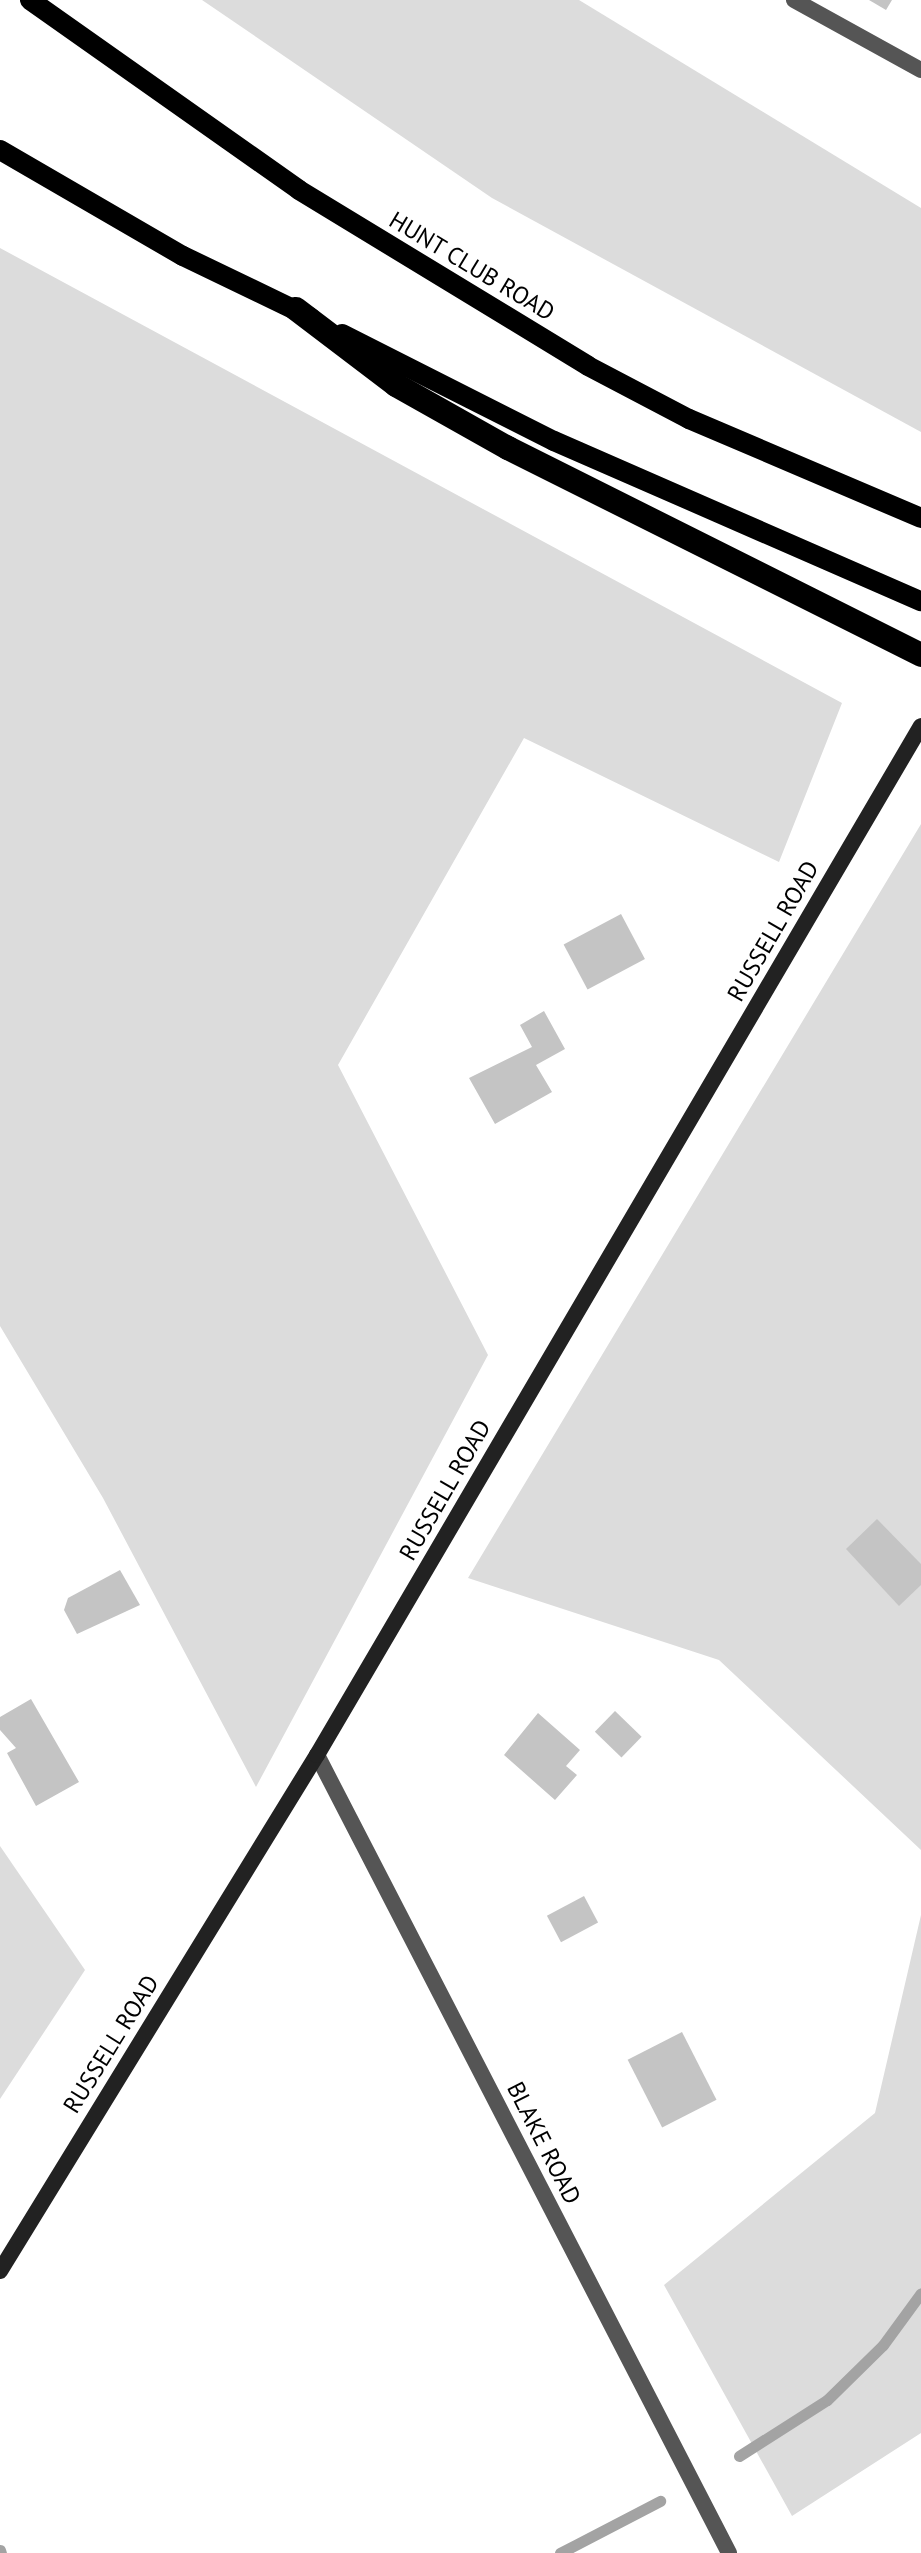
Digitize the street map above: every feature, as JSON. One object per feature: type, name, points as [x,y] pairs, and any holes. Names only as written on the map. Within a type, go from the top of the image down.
[{"type":"highway","points":[[296,309],[396,385],[856,626],[921,655]]},
{"type":"main road","name":"HUNT CLUB ROAD","points":[[30,0],[299,190],[588,366],[689,419],[920,518]]},
{"type":"main road","points":[[0,150],[183,256],[296,309],[554,441],[921,601]]},
{"type":"main road","name":"RUSSELL ROAD","points":[[0,2271],[317,1755],[921,726]]},
{"type":"street","points":[[794,0],[921,70]]},
{"type":"street","name":"BLAKE ROAD","points":[[317,1755],[729,2553]]},
{"type":"shaded area","points":[[202,0],[579,0],[921,208],[921,432],[492,198]]},
{"type":"shaded area","points":[[0,248],[842,703],[779,862],[524,738],[338,1065],[488,1355],[256,1787],[103,1498],[0,1326]]},
{"type":"shaded area","points":[[921,824],[921,1850],[719,1660],[468,1578]]},
{"type":"shaded area","points":[[0,1846],[85,1970],[0,2099]]},
{"type":"shaded area","points":[[921,1915],[921,2433],[792,2516],[664,2285],[875,2113]]},
{"type":"building","points":[[869,0],[892,0],[886,10]]},
{"type":"building","points":[[621,914],[645,959],[588,990],[564,945]]},
{"type":"building","points":[[544,1011],[565,1049],[536,1065],[552,1092],[495,1124],[469,1078],[532,1047],[520,1025]]},
{"type":"building","points":[[877,1519],[921,1564],[921,1585],[899,1606],[846,1549]]},
{"type":"building","points":[[120,1570],[140,1605],[77,1634],[64,1610],[68,1598]]},
{"type":"building","points":[[31,1699],[79,1782],[36,1806],[7,1753],[16,1748],[0,1730],[0,1717]]},
{"type":"building","points":[[615,1711],[642,1737],[621,1758],[595,1732]]},
{"type":"building","points":[[538,1713],[580,1750],[566,1766],[577,1775],[555,1800],[504,1755]]},
{"type":"building","points":[[584,1896],[598,1922],[561,1942],[547,1916]]},
{"type":"building","points":[[682,2032],[717,2100],[662,2127],[628,2060]]},
{"type":"waterway","points":[[739,2456],[827,2400],[883,2345],[921,2293]]},
{"type":"waterway","points":[[560,2553],[660,2501]]}]
